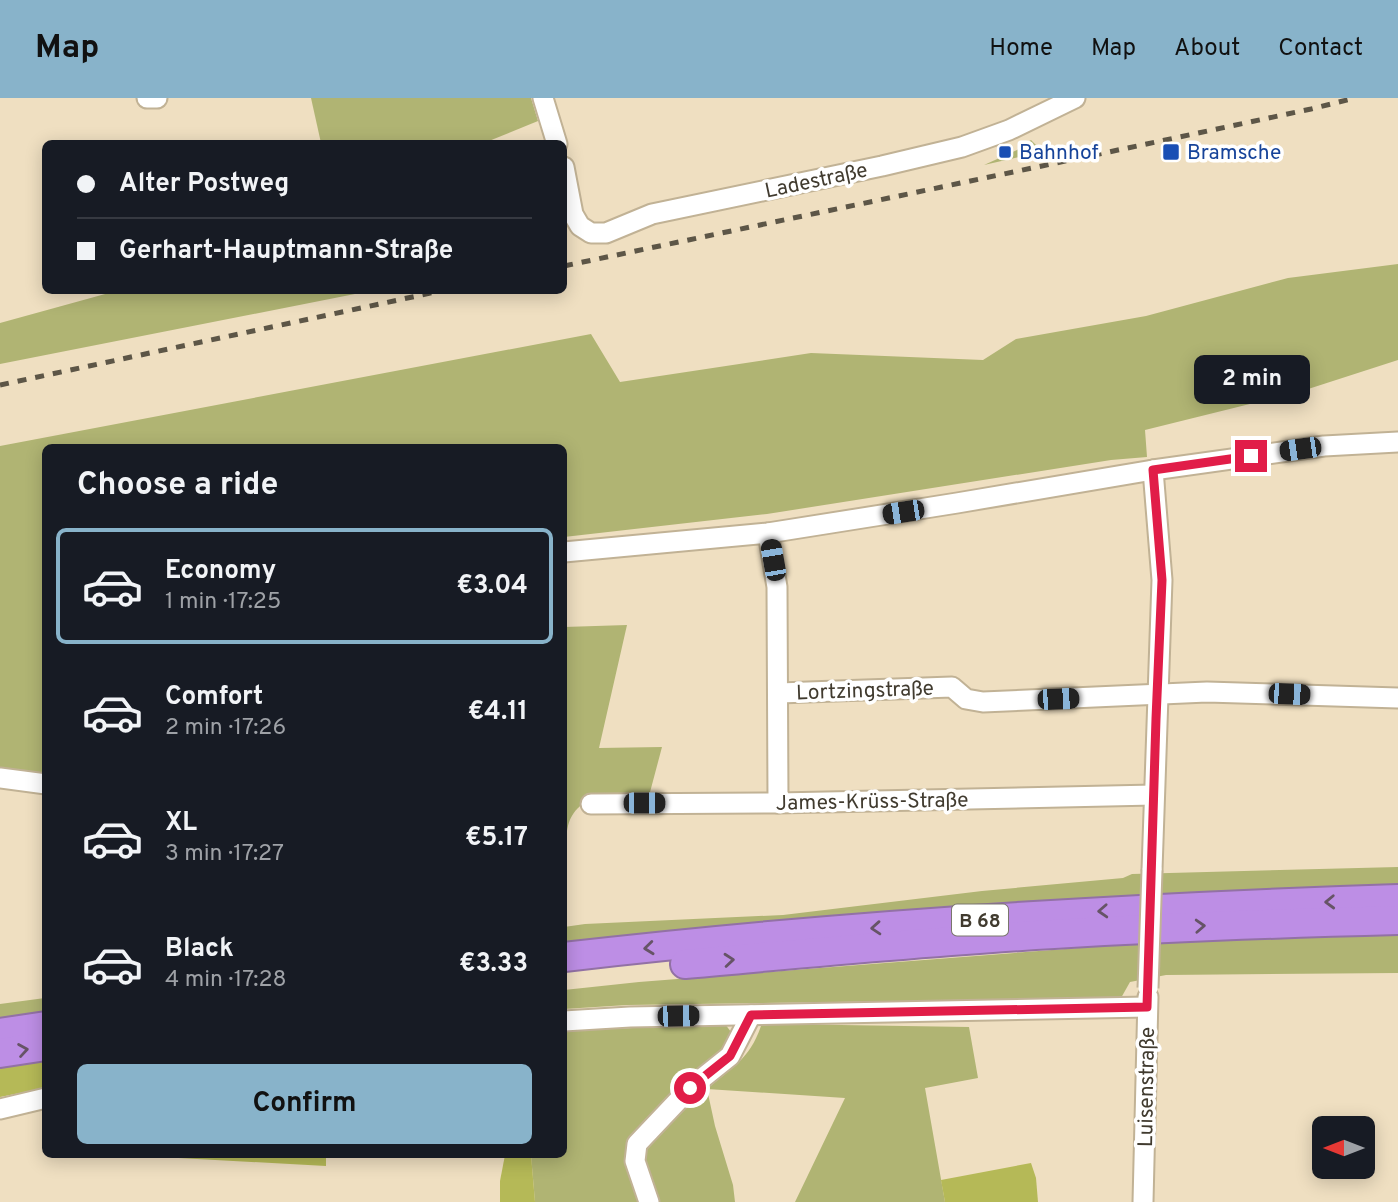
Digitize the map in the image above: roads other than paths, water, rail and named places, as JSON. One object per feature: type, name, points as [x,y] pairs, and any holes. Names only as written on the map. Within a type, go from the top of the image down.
[{"type":"highway","name":"B 68","points":[[567,957],[790,934],[1051,914],[1398,900]]},
{"type":"highway","name":"B 68","points":[[567,977],[807,953],[1052,934],[1398,920]]},
{"type":"highway","points":[[0,1034],[42,1027]]},
{"type":"highway","points":[[0,1053],[42,1047]]},
{"type":"street","points":[[147,98],[157,98]]},
{"type":"street","points":[[543,98],[556,140]]},
{"type":"street","name":"Ladestraße","points":[[567,181],[573,214],[580,226],[591,233],[606,233],[652,214],[962,147],[1009,130],[1075,98]]},
{"type":"street","points":[[567,552],[768,533],[1153,470],[1324,446],[1398,442]]},
{"type":"street","name":"Luisenstraße","points":[[1143,1202],[1162,580],[1153,470]]},
{"type":"street","name":"Lortzingstraße","points":[[768,533],[777,587],[778,803]]},
{"type":"street","name":"Lortzingstraße","points":[[779,693],[952,687],[966,699],[983,702],[1207,692],[1398,698]]},
{"type":"street","points":[[0,778],[42,783]]},
{"type":"street","name":"James-Krüss-Straße","points":[[591,804],[1154,795]]},
{"type":"street","points":[[567,1021],[1148,998]]},
{"type":"street","points":[[649,1202],[635,1161],[637,1144],[690,1088],[730,1056],[751,1015]]},
{"type":"street","points":[[0,1109],[42,1099]]},
{"type":"railway","points":[[567,265],[1355,98]]},
{"type":"railway","points":[[0,385],[426,294]]},
{"type":"place","name":"Bahnhof","points":[[1005,152]]},
{"type":"place","name":"Bramsche","points":[[1171,152]]}]
